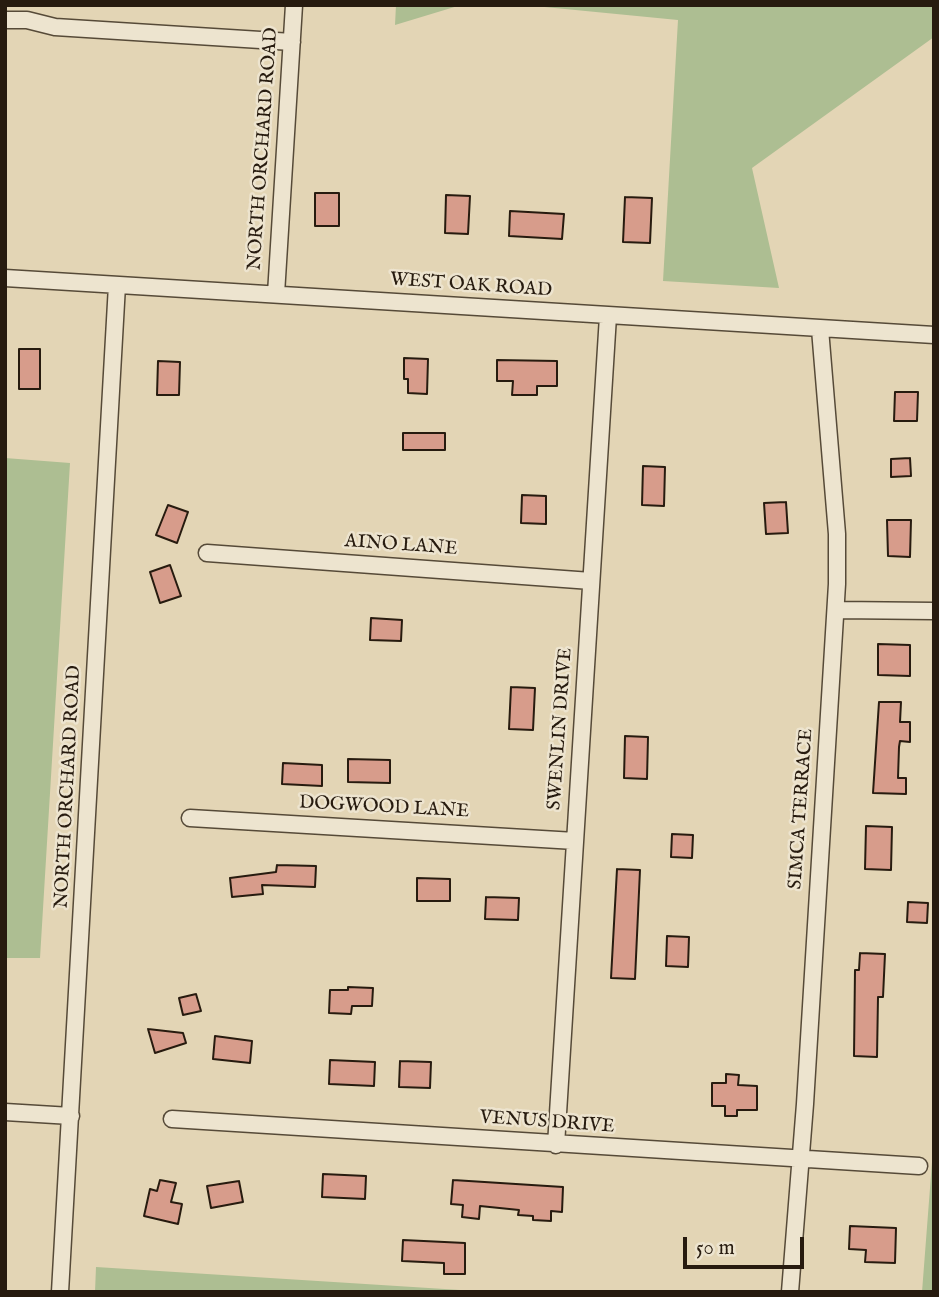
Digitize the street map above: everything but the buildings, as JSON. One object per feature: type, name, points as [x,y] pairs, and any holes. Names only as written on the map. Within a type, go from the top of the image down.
[{"type":"street","name":"NORTH ORCHARD ROAD","points":[[276,294],[294,5]]},
{"type":"street","points":[[5,20],[24,13],[55,27],[292,42]]},
{"type":"street","name":"WEST OAK ROAD","points":[[5,278],[934,335]]},
{"type":"street","name":"NORTH ORCHARD ROAD","points":[[60,1292],[117,285]]},
{"type":"street","name":"SWENLIN DRIVE","points":[[556,1145],[608,316]]},
{"type":"street","name":"SIMCA TERRACE","points":[[790,1292],[837,610],[837,534],[820,329]]},
{"type":"street","name":"AINO LANE","points":[[208,554],[591,581]]},
{"type":"street","points":[[837,610],[934,611]]},
{"type":"street","name":"DOGWOOD LANE","points":[[190,818],[575,841]]},
{"type":"street","points":[[5,1111],[71,1116]]},
{"type":"street","name":"VENUS DRIVE","points":[[172,1119],[919,1166]]},
{"type":"green space","points":[[396,5],[461,5],[395,25]]},
{"type":"green space","points":[[524,5],[934,5],[934,37],[752,168],[779,288],[663,281],[678,20]]},
{"type":"green space","points":[[5,458],[70,463],[40,958],[5,958]]},
{"type":"green space","points":[[934,1136],[934,1292],[922,1292]]},
{"type":"green space","points":[[96,1267],[492,1292],[95,1292]]}]
